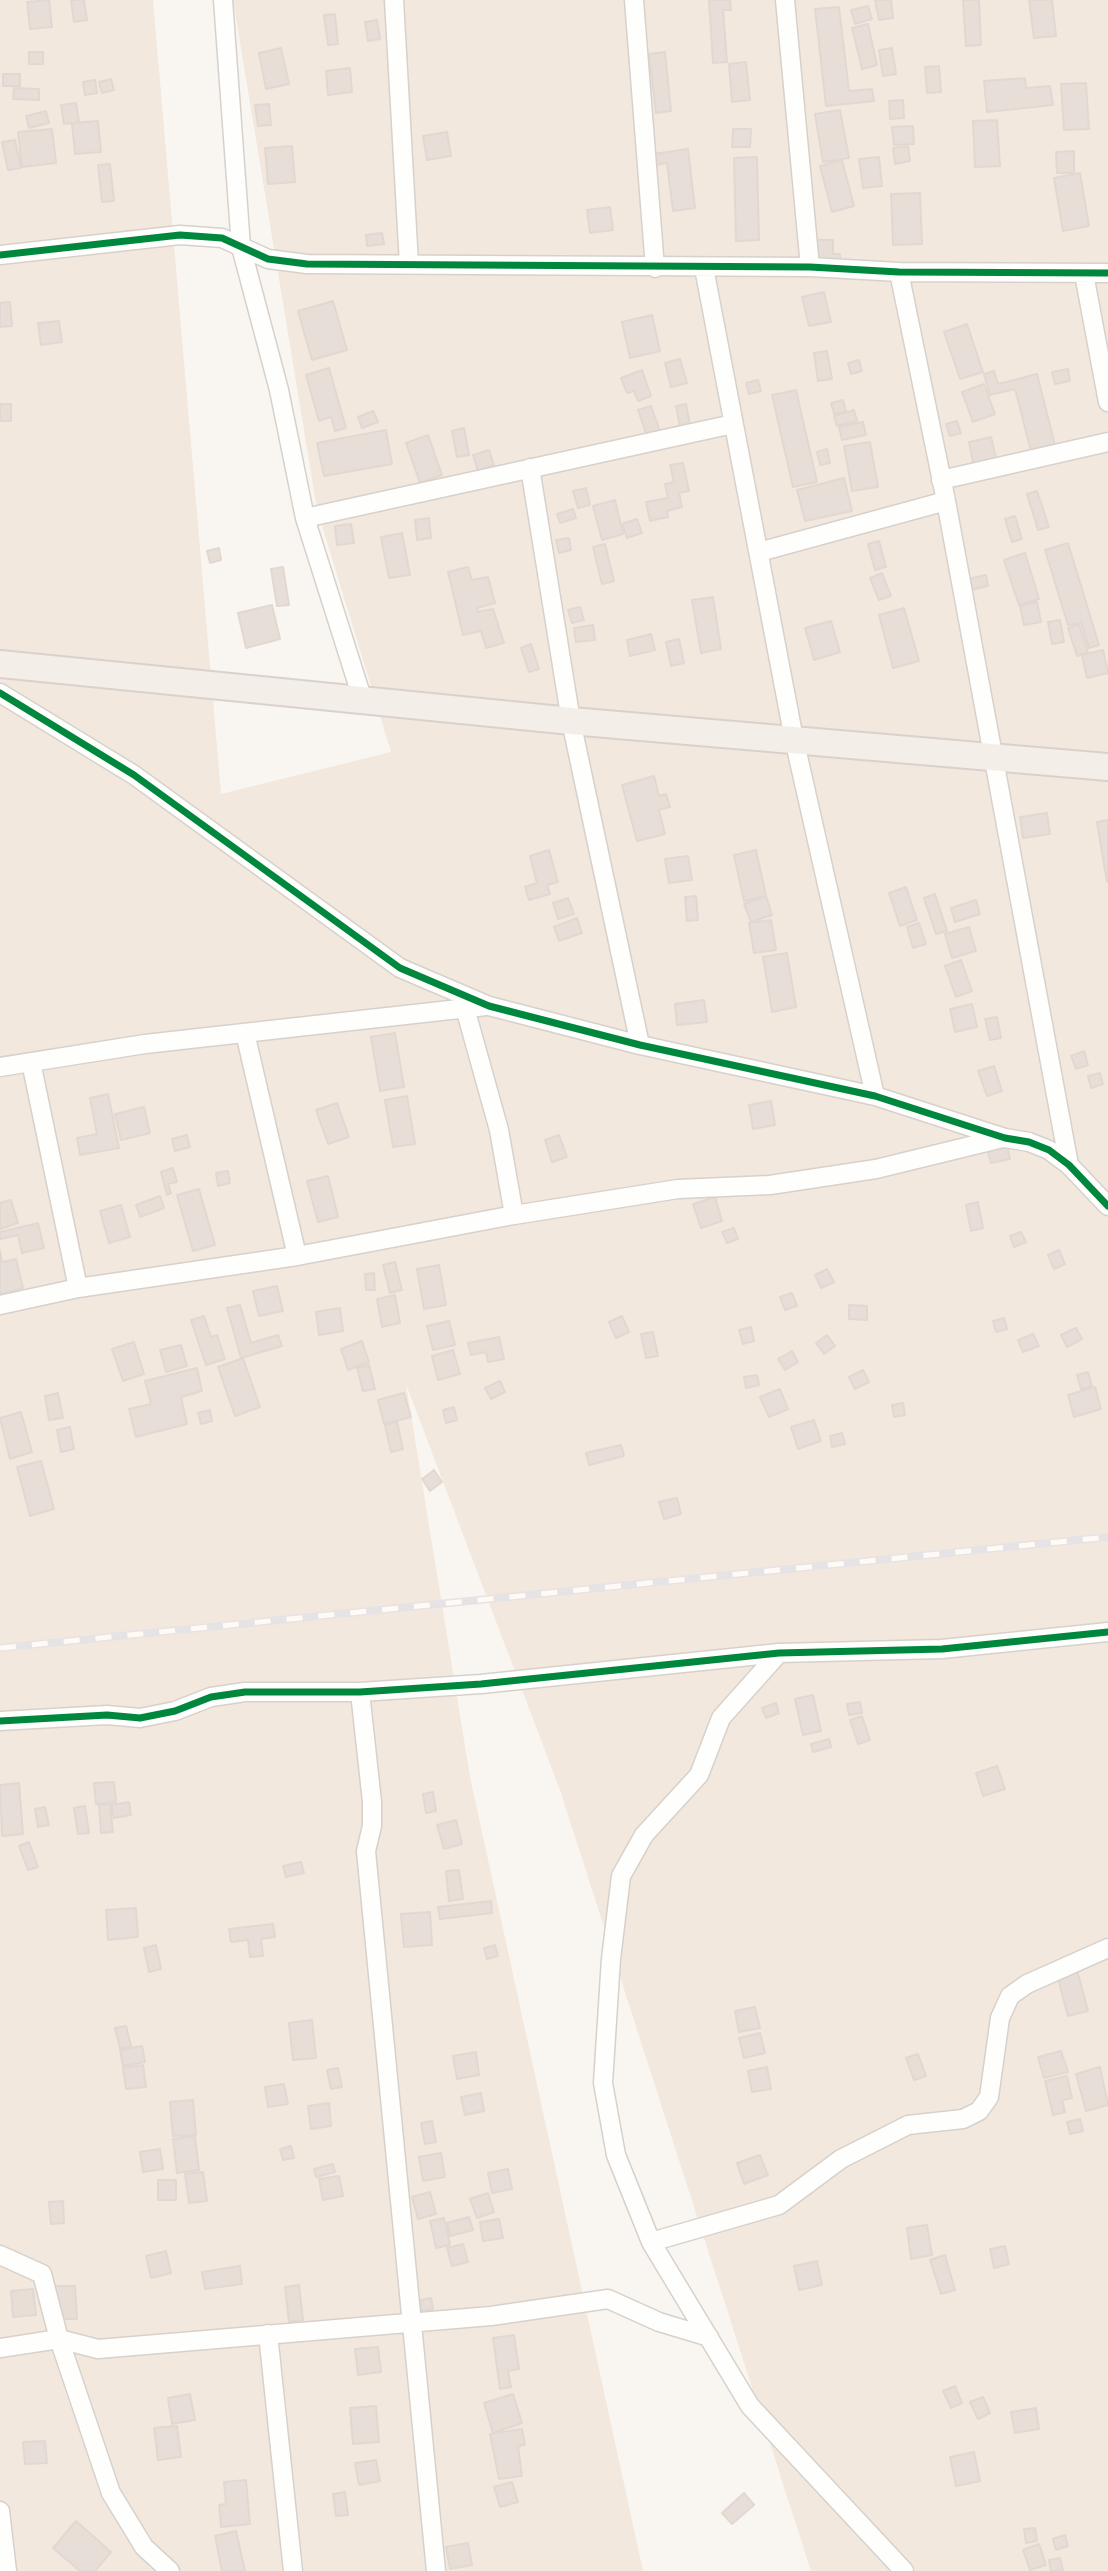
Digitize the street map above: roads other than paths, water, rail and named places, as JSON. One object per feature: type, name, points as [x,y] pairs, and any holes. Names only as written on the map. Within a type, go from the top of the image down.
[{"type":"main road","points":[[0,664],[571,721],[1108,767]]},
{"type":"street","points":[[223,0],[241,247],[279,390],[305,518],[363,701]]},
{"type":"street","points":[[394,0],[408,264]]},
{"type":"street","points":[[634,0],[655,268]]},
{"type":"street","points":[[785,0],[810,267]]},
{"type":"street","points":[[0,255],[180,235],[222,238],[268,259],[307,264],[810,267],[899,272],[1108,273]]},
{"type":"street","points":[[704,268],[794,739],[875,1096]]},
{"type":"street","points":[[899,272],[946,501],[1069,1165]]},
{"type":"street","points":[[1084,274],[1108,402]]},
{"type":"street","points":[[305,518],[733,424]]},
{"type":"street","points":[[942,480],[1108,442]]},
{"type":"street","points":[[530,468],[571,721],[640,1045]]},
{"type":"street","points":[[759,552],[946,501]]},
{"type":"street","points":[[0,693],[134,775],[400,968],[489,1006],[640,1045],[875,1096],[1049,1150],[1069,1165],[1108,1206]]},
{"type":"street","points":[[0,1067],[145,1044],[489,1006]]},
{"type":"street","points":[[465,1009],[499,1130],[513,1214]]},
{"type":"street","points":[[245,1033],[297,1256]]},
{"type":"street","points":[[31,1062],[78,1288]]},
{"type":"street","points":[[0,1305],[78,1288],[297,1256],[513,1214],[678,1189],[770,1185],[876,1169],[1005,1138]]},
{"type":"street","points":[[0,1721],[107,1715],[140,1718],[175,1711],[211,1697],[245,1692],[360,1692],[481,1684],[779,1653],[943,1650],[1108,1632]]},
{"type":"street","points":[[779,1653],[721,1718],[699,1775],[644,1835],[621,1875],[611,1959],[603,2083],[616,2155],[651,2242],[750,2406],[904,2571]]},
{"type":"street","points":[[360,1692],[372,1802],[372,1826],[366,1851],[436,2571]]},
{"type":"street","points":[[651,2242],[779,2205],[841,2159],[908,2125],[963,2119],[979,2111],[989,2097],[1000,2018],[1010,1996],[1027,1983],[1108,1948]]},
{"type":"street","points":[[0,2255],[42,2274],[59,2339],[111,2493],[145,2547],[170,2571]]},
{"type":"street","points":[[0,2348],[59,2339],[98,2349],[491,2316],[608,2299],[659,2322],[709,2337]]},
{"type":"street","points":[[268,2334],[293,2571]]},
{"type":"street","points":[[0,2511],[7,2571]]},
{"type":"street","points":[[145,2547],[147,2571]]},
{"type":"railway","points":[[0,1648],[1108,1537]]}]
